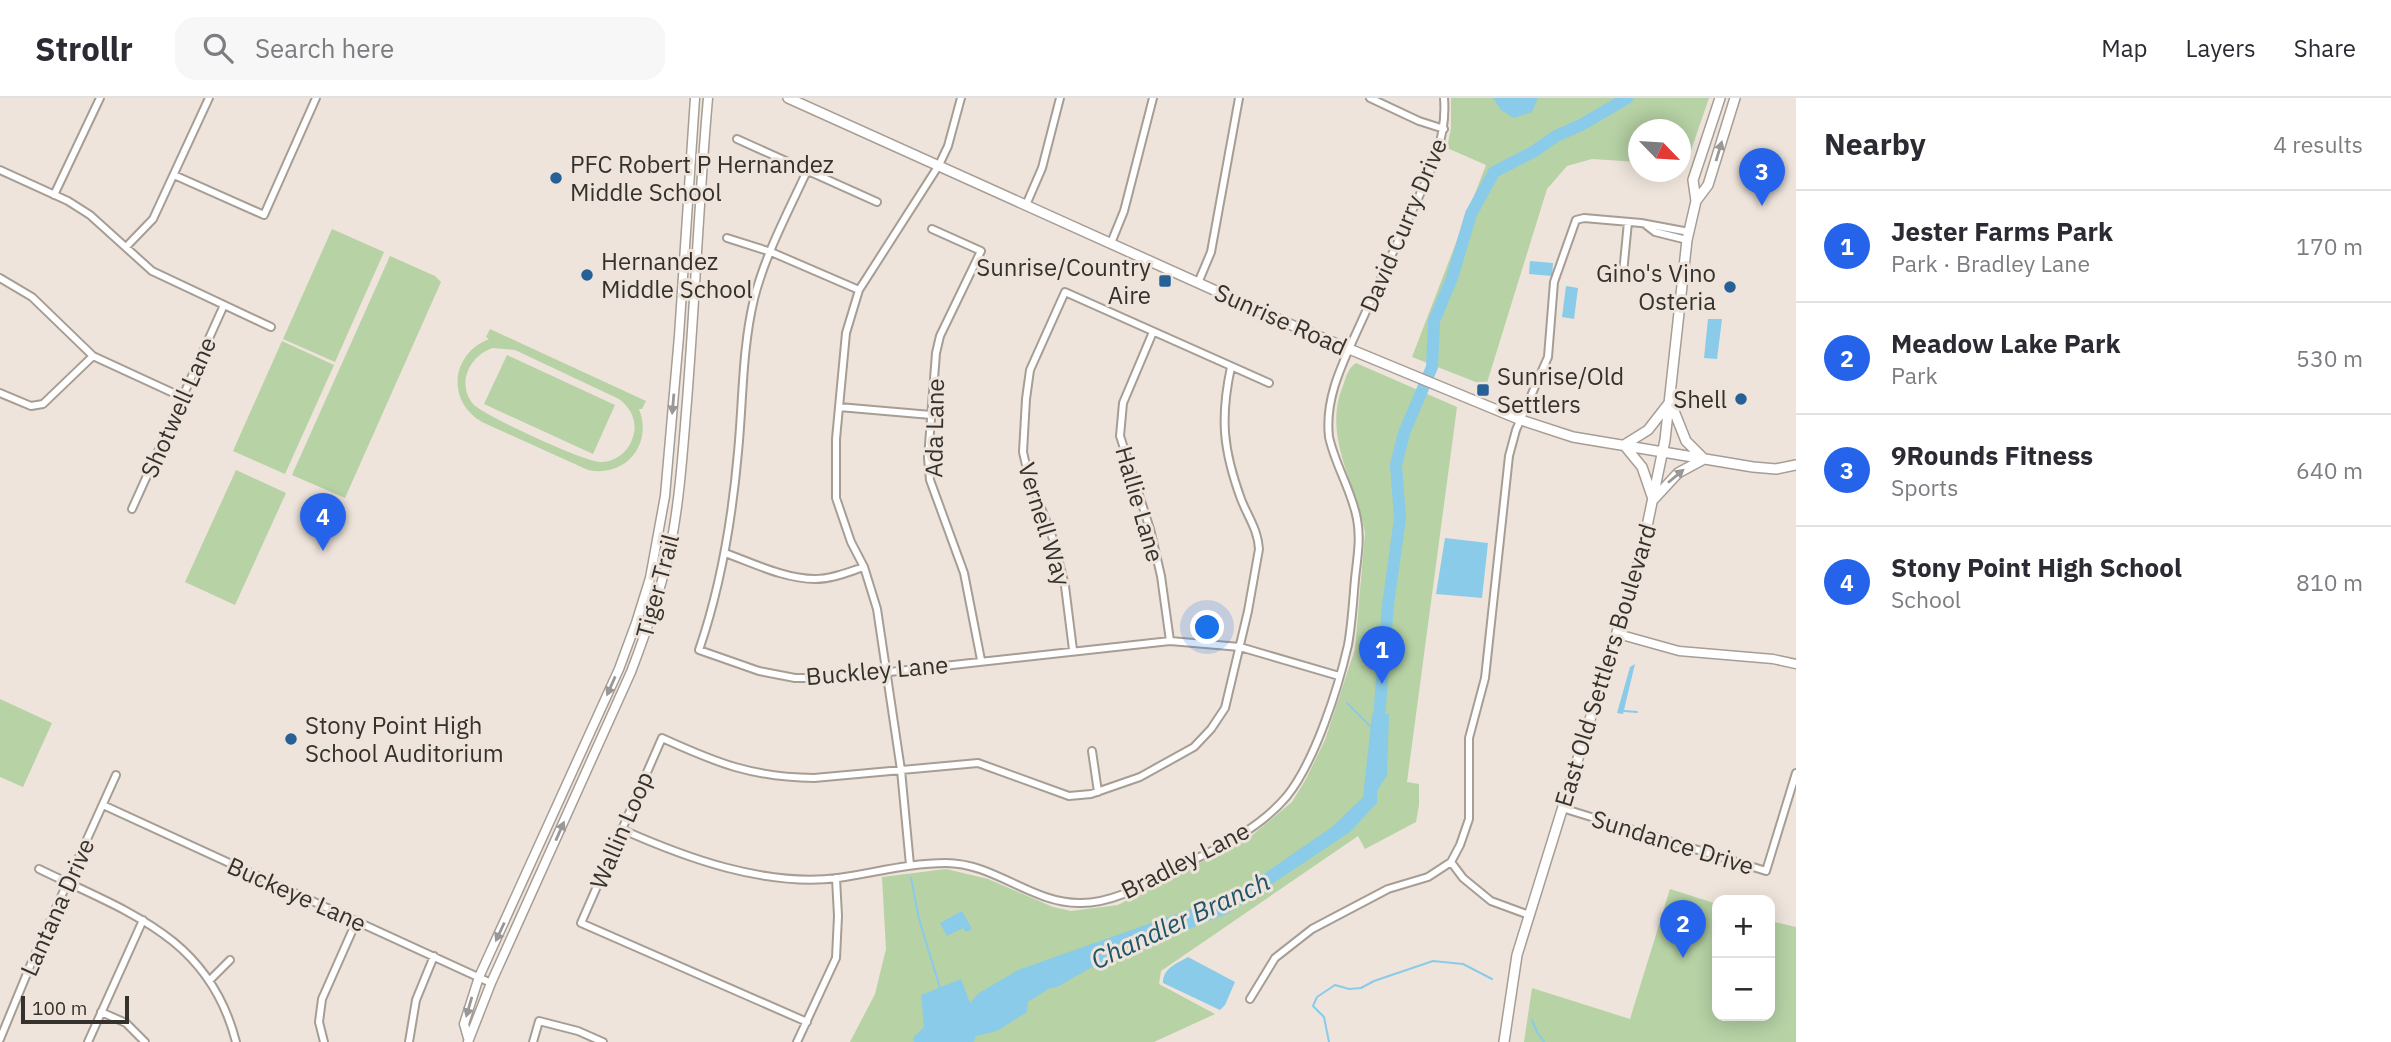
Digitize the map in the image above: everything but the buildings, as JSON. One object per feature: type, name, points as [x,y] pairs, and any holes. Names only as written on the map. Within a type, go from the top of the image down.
[{"type":"main road","name":"Sunrise Road","points":[[788,98],[1198,283],[1521,420],[1573,437],[1753,467],[1776,469],[1796,465]]},
{"type":"main road","name":"East Old Settlers Boulevard","points":[[1504,1042],[1517,955],[1633,585],[1653,500],[1663,452],[1688,236],[1696,201],[1693,180],[1720,98]]},
{"type":"main road","name":"East Old Settlers Boulevard","points":[[1696,201],[1708,185],[1735,98]]},
{"type":"main road","points":[[1670,401],[1681,433],[1704,458],[1678,473],[1653,500],[1642,467],[1624,445],[1648,430],[1670,401]]},
{"type":"street","points":[[54,195],[100,98]]},
{"type":"street","points":[[126,247],[153,219],[209,98]]},
{"type":"street","points":[[174,175],[264,215],[316,98]]},
{"type":"street","name":"Tiger Trail","points":[[468,1040],[464,1024],[479,977],[618,669],[650,578],[665,496],[695,98]]},
{"type":"street","name":"Tiger Trail","points":[[468,1040],[631,672],[648,626],[670,547],[678,505],[695,307],[700,185],[708,98]]},
{"type":"street","points":[[910,865],[901,770],[877,609],[836,498],[839,407],[846,332],[859,290],[939,165],[961,98]]},
{"type":"street","points":[[1026,205],[1042,167],[1060,98]]},
{"type":"street","points":[[1111,243],[1124,211],[1153,98]]},
{"type":"street","points":[[1198,283],[1210,252],[1239,98]]},
{"type":"street","points":[[1370,98],[1419,121],[1444,129]]},
{"type":"street","name":"David Curry Drive","points":[[1349,349],[1439,153],[1444,129],[1444,98]]},
{"type":"street","points":[[737,139],[877,202]]},
{"type":"street","points":[[0,170],[90,215],[152,271],[271,327]]},
{"type":"street","name":"Buckley Lane","points":[[807,171],[771,252],[755,296],[749,326],[738,454],[725,553],[715,605],[699,650],[759,671],[795,678],[835,678],[1170,641],[1240,647],[1289,659],[1339,676]]},
{"type":"street","points":[[1250,999],[1275,958],[1312,929],[1388,889],[1428,877],[1451,862],[1469,818],[1469,738],[1485,678],[1509,456],[1548,357],[1554,282],[1576,220],[1584,218],[1643,223],[1688,236]]},
{"type":"street","points":[[1623,273],[1628,222]]},
{"type":"street","name":"Ada Lane","points":[[932,229],[981,251],[940,336],[936,353],[928,458],[930,480],[964,573],[981,660]]},
{"type":"street","points":[[727,238],[771,252],[859,290]]},
{"type":"street","points":[[0,278],[32,297],[93,356],[182,397]]},
{"type":"street","name":"Vernell Way","points":[[1073,650],[1066,586],[1023,452],[1030,370],[1065,292],[1269,383]]},
{"type":"street","name":"Shotwell Lane","points":[[132,509],[224,305]]},
{"type":"street","name":"Hallie Lane","points":[[1153,332],[1123,403],[1120,436],[1150,529],[1161,576],[1170,641]]},
{"type":"street","name":"Bradley Lane","points":[[621,829],[657,845],[724,868],[771,876],[836,878],[910,865],[970,865],[1059,901],[1082,904],[1124,894],[1238,836],[1287,796],[1307,762],[1339,676],[1350,631],[1359,539],[1353,506],[1332,451],[1327,424],[1331,395],[1349,349]]},
{"type":"street","points":[[0,393],[30,406],[43,404],[93,356]]},
{"type":"street","points":[[901,770],[978,763],[995,767],[1059,794],[1081,795],[1098,792],[1151,771],[1184,754],[1203,738],[1219,718],[1228,699],[1259,549],[1256,531],[1237,487],[1225,447],[1225,408],[1231,367]]},
{"type":"street","points":[[839,407],[931,415]]},
{"type":"street","points":[[725,553],[786,574],[814,579],[834,577],[863,568]]},
{"type":"street","points":[[1618,634],[1679,651],[1773,659],[1796,664]]},
{"type":"street","name":"Wallin Loop","points":[[807,1022],[581,923],[662,738],[720,764],[787,778],[901,770]]},
{"type":"street","points":[[1092,751],[1098,792]]},
{"type":"street","name":"Sundance Drive","points":[[1562,808],[1766,871],[1796,773]]},
{"type":"street","name":"Lantana Drive","points":[[0,1039],[116,775]]},
{"type":"street","name":"Buckeye Lane","points":[[103,805],[491,983]]},
{"type":"street","points":[[1451,862],[1463,878],[1491,901],[1529,915]]},
{"type":"street","points":[[38,869],[143,920],[186,951],[210,980],[226,1009],[236,1042]]},
{"type":"street","points":[[797,1042],[836,958],[836,878]]},
{"type":"street","points":[[88,1042],[143,920]]},
{"type":"street","points":[[324,1042],[319,1022],[321,999],[357,920]]},
{"type":"street","points":[[409,1042],[416,1000],[434,956]]},
{"type":"street","points":[[210,980],[230,960]]},
{"type":"street","points":[[101,1012],[126,1023],[145,1042]]},
{"type":"street","points":[[533,1042],[539,1021],[578,1031],[603,1042]]},
{"type":"green space","points":[[1451,98],[1709,98],[1691,150],[1691,119],[1628,119],[1628,161],[1592,159],[1567,166],[1547,189],[1486,386],[1412,357],[1486,165],[1447,148],[1451,128]]},
{"type":"green space","points":[[332,229],[384,252],[335,362],[283,339]]},
{"type":"green space","points":[[390,256],[435,276],[441,282],[345,498],[292,475]]},
{"type":"green space","points":[[490,329],[646,401],[642,409],[639,409],[642,434],[633,456],[614,469],[588,470],[482,422],[470,413],[458,390],[458,378],[467,355],[489,339],[486,337]],"holes":[[[493,348],[515,350],[619,399],[630,411],[635,426],[631,442],[625,451],[612,460],[592,460],[535,438],[473,404],[466,387],[472,363]]]},
{"type":"green space","points":[[282,341],[334,365],[285,474],[233,451]]},
{"type":"green space","points":[[507,355],[615,405],[593,454],[484,404]]},
{"type":"green space","points":[[1356,363],[1457,407],[1407,782],[1419,784],[1416,822],[1365,849],[1358,836],[1161,971],[1159,984],[1215,1014],[1154,1042],[850,1042],[875,994],[886,949],[882,877],[946,869],[988,879],[1053,907],[1071,911],[1118,905],[1250,837],[1292,802],[1325,740],[1355,649],[1365,533],[1343,460],[1336,423],[1345,379]]},
{"type":"green space","points":[[236,470],[286,493],[235,605],[185,582]]},
{"type":"green space","points":[[0,699],[52,723],[23,787],[0,777]]},
{"type":"green space","points":[[1670,889],[1712,902],[1712,1021],[1775,1021],[1775,922],[1796,927],[1796,1042],[1524,1042],[1532,988],[1630,1019]]},
{"type":"water","points":[[1493,98],[1538,98],[1532,112],[1514,118],[1501,110]]},
{"type":"water","points":[[1530,261],[1553,263],[1552,276],[1529,274]]},
{"type":"water","points":[[1566,286],[1578,288],[1574,319],[1562,317]]},
{"type":"water","points":[[1708,319],[1722,319],[1717,359],[1704,358]]},
{"type":"water","points":[[1445,538],[1488,543],[1482,598],[1436,594]]},
{"type":"water","points":[[1635,664],[1623,714],[1617,713],[1630,667]]},
{"type":"water","points":[[1389,714],[1387,775],[1377,791],[1377,803],[1350,832],[1227,914],[1092,967],[1057,987],[1050,988],[1028,1002],[1027,1012],[997,1031],[976,1036],[974,1042],[914,1042],[913,1038],[924,1027],[921,995],[961,979],[970,1003],[979,993],[1018,970],[1236,893],[1332,827],[1363,797],[1372,715]]},
{"type":"water","points":[[962,911],[972,929],[966,932],[963,928],[947,936],[940,923]]},
{"type":"water","points":[[1188,957],[1235,982],[1220,1010],[1163,983],[1168,970]]},
{"type":"waterway","name":"Chandler Branch","points":[[1378,730],[1388,605],[1400,518],[1396,465],[1404,433],[1432,367],[1434,321],[1452,278],[1471,214],[1494,172],[1627,98]]},
{"type":"waterway","points":[[1347,703],[1371,727]]},
{"type":"waterway","points":[[1624,711],[1637,712]]},
{"type":"waterway","points":[[911,878],[919,919],[940,988]]},
{"type":"waterway","points":[[1329,1042],[1324,1017],[1313,1006],[1317,997],[1335,985],[1349,989],[1361,988],[1433,961],[1463,964],[1492,979]]},
{"type":"waterway","points":[[1532,1020],[1544,1042]]},
{"type":"place","name":"PFC Robert P Hernandez Middle School","points":[[556,178]]},
{"type":"place","name":"9Rounds Fitness","points":[[1762,206]]},
{"type":"place","name":"Hernandez Middle School","points":[[587,275]]},
{"type":"place","name":"Sunrise/Country Aire","points":[[1165,281]]},
{"type":"place","name":"Gino's Vino Osteria","points":[[1730,287]]},
{"type":"place","name":"Sunrise/Old Settlers","points":[[1483,390]]},
{"type":"place","name":"Shell","points":[[1741,399]]},
{"type":"place","name":"Stony Point High School","points":[[323,551]]},
{"type":"place","name":"Jester Farms Park","points":[[1382,684]]},
{"type":"place","name":"Stony Point High School Auditorium","points":[[291,739]]},
{"type":"place","name":"Meadow Lake Park","points":[[1683,958]]}]
